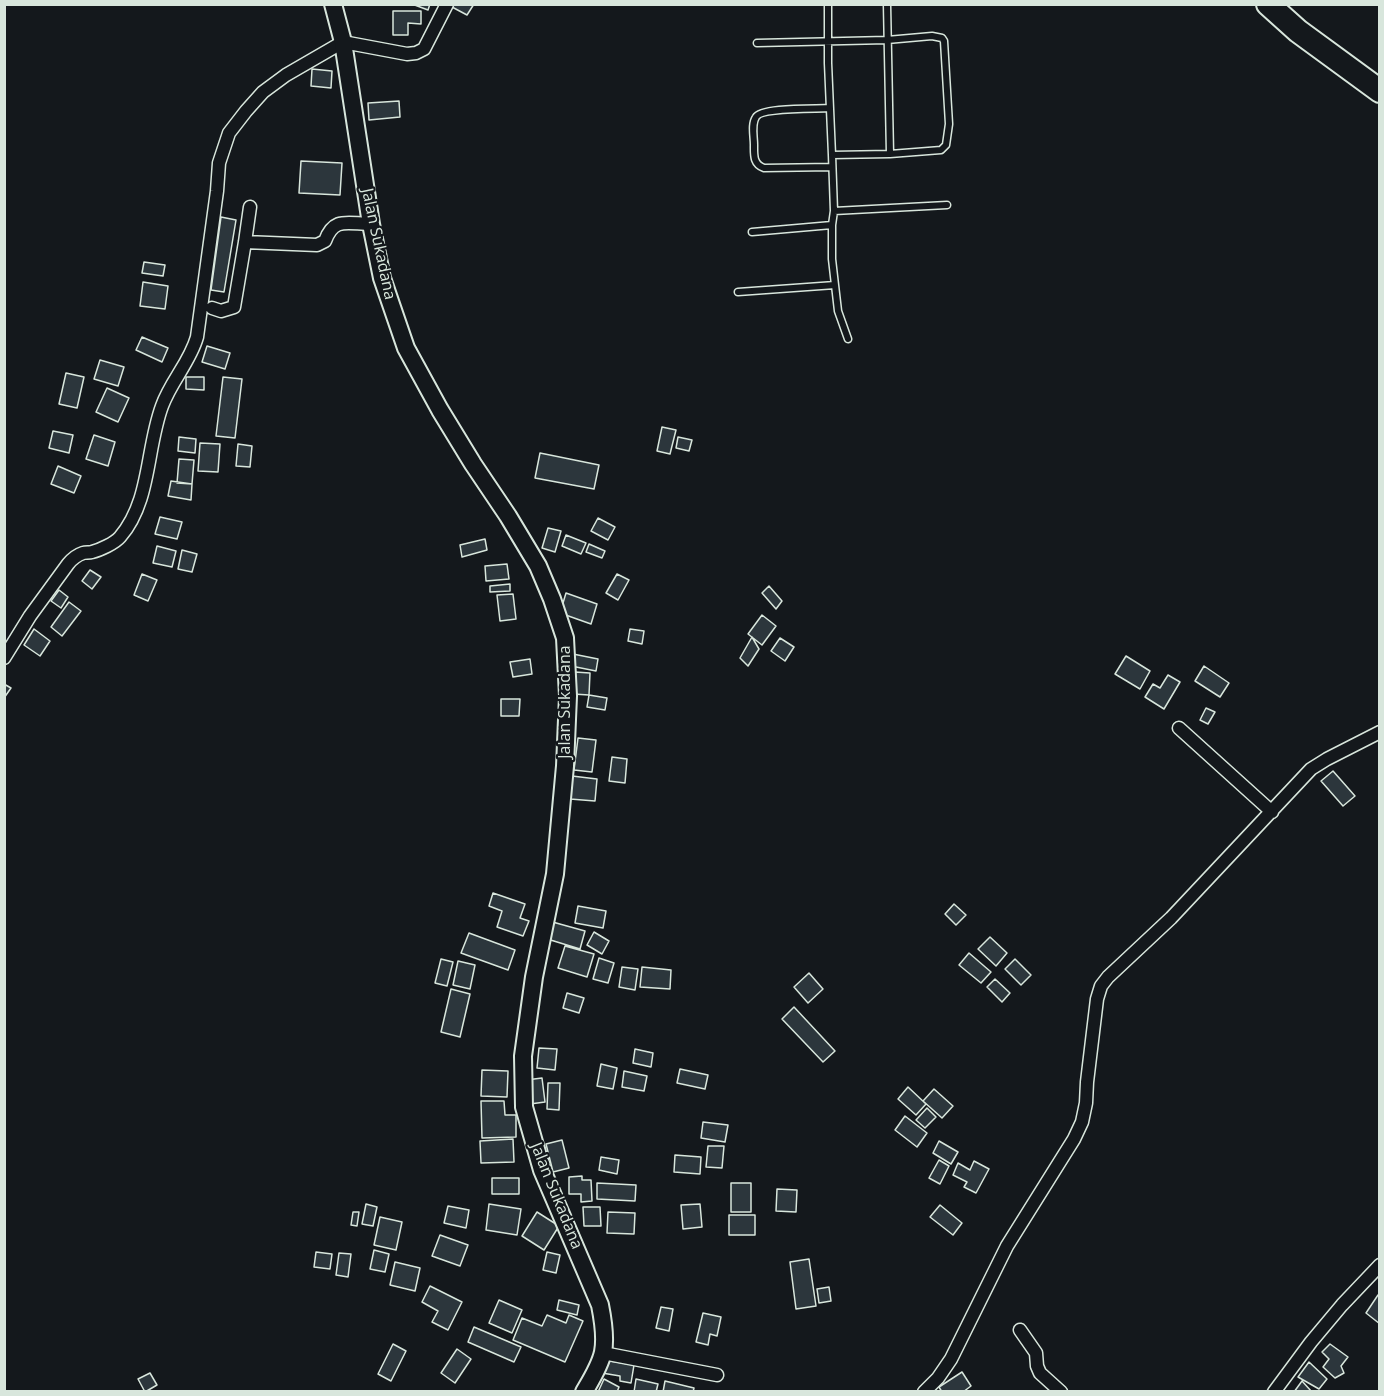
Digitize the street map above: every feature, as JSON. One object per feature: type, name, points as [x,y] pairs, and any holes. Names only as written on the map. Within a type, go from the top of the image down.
[{"type":"highway","points":[[1269,4],[1298,31],[1380,91]]},
{"type":"main road","name":"Jalan Sukadana","points":[[333,4],[343,42],[371,225],[382,278],[406,348],[440,410],[538,566],[565,638],[568,696],[564,778],[555,874],[534,977],[523,1056],[524,1107],[542,1170],[600,1305],[604,1326],[603,1353],[584,1392]]},
{"type":"street","points":[[4,658],[30,616],[68,564],[82,553],[93,552],[118,540],[140,503],[151,444],[162,406],[173,382],[194,350],[219,164],[229,133],[263,92],[286,75],[343,42],[407,54],[424,49],[447,4]]},
{"type":"street","points":[[212,308],[221,310],[234,307],[250,207]]},
{"type":"street","points":[[245,242],[317,245],[325,242],[334,225],[340,223],[371,225]]},
{"type":"street","points":[[1179,728],[1272,812]]},
{"type":"street","points":[[924,1392],[938,1378],[951,1359],[1007,1246],[1074,1139],[1082,1122],[1097,999],[1101,986],[1171,918],[1311,769],[1380,732]]},
{"type":"street","points":[[1274,1392],[1336,1312],[1380,1265]]},
{"type":"street","points":[[1020,1330],[1036,1353],[1040,1373],[1061,1392]]},
{"type":"street","points":[[603,1353],[717,1376]]},
{"type":"lane","points":[[828,4],[834,211],[832,259],[838,311],[848,339]]},
{"type":"lane","points":[[887,4],[890,154]]},
{"type":"lane","points":[[757,43],[887,40],[932,36],[942,38],[945,44],[949,124],[946,145],[941,150],[832,155]]},
{"type":"lane","points":[[830,108],[769,110],[758,113],[753,125],[754,158],[763,168],[832,167]]},
{"type":"lane","points":[[834,211],[947,205]]},
{"type":"lane","points":[[752,232],[832,225]]},
{"type":"lane","points":[[738,292],[835,285]]},
{"type":"building","points":[[412,4],[430,4],[428,10]]},
{"type":"building","points":[[454,4],[474,4],[467,15],[452,7]]},
{"type":"building","points":[[393,11],[421,11],[421,24],[408,23],[408,35],[393,35]]},
{"type":"building","points":[[312,69],[332,71],[331,88],[311,86]]},
{"type":"building","points":[[399,101],[400,117],[369,120],[368,103]]},
{"type":"building","points":[[301,161],[342,163],[340,195],[299,193]]},
{"type":"building","points":[[221,217],[236,220],[224,292],[211,290]]},
{"type":"building","points":[[144,262],[165,265],[163,276],[142,273]]},
{"type":"building","points":[[143,282],[168,286],[165,309],[140,306]]},
{"type":"building","points":[[142,337],[168,348],[162,362],[136,350]]},
{"type":"building","points":[[207,346],[230,353],[225,369],[202,362]]},
{"type":"building","points":[[100,360],[124,367],[118,386],[94,379]]},
{"type":"building","points":[[66,373],[84,377],[77,408],[59,404]]},
{"type":"building","points":[[186,377],[204,377],[204,390],[186,389]]},
{"type":"building","points":[[223,377],[242,379],[235,438],[216,436]]},
{"type":"building","points":[[107,388],[129,398],[118,422],[96,412]]},
{"type":"building","points":[[662,427],[676,430],[670,454],[657,451]]},
{"type":"building","points":[[53,431],[73,435],[69,453],[49,448]]},
{"type":"building","points":[[94,435],[115,442],[108,466],[86,459]]},
{"type":"building","points":[[179,437],[196,439],[195,453],[178,451]]},
{"type":"building","points":[[678,437],[692,440],[689,451],[676,448]]},
{"type":"building","points":[[200,443],[220,444],[218,472],[198,471]]},
{"type":"building","points":[[238,444],[252,446],[250,467],[236,466]]},
{"type":"building","points":[[540,453],[599,465],[594,489],[535,478]]},
{"type":"building","points":[[179,459],[194,460],[192,484],[177,483]]},
{"type":"building","points":[[58,466],[81,476],[74,493],[51,484]]},
{"type":"building","points":[[171,481],[192,484],[191,500],[168,496]]},
{"type":"building","points":[[160,517],[182,522],[177,539],[155,534]]},
{"type":"building","points":[[598,518],[615,527],[608,540],[591,531]]},
{"type":"building","points":[[548,528],[561,531],[555,552],[542,548]]},
{"type":"building","points":[[566,535],[586,543],[581,554],[562,546]]},
{"type":"building","points":[[485,539],[487,550],[462,557],[460,545]]},
{"type":"building","points":[[589,544],[605,551],[602,558],[586,552]]},
{"type":"building","points":[[157,546],[176,551],[172,567],[153,563]]},
{"type":"building","points":[[182,550],[197,554],[192,572],[178,569]]},
{"type":"building","points":[[507,564],[509,579],[486,581],[485,566]]},
{"type":"building","points":[[90,570],[101,577],[92,589],[82,581]]},
{"type":"building","points":[[142,574],[157,580],[148,601],[134,595]]},
{"type":"building","points":[[617,574],[629,580],[618,600],[606,593]]},
{"type":"building","points":[[510,584],[510,591],[490,592],[490,586]]},
{"type":"building","points":[[769,586],[782,601],[776,609],[762,593]]},
{"type":"building","points":[[59,590],[68,597],[61,608],[51,601]]},
{"type":"building","points":[[566,593],[597,604],[591,624],[560,613]]},
{"type":"building","points":[[513,594],[516,619],[500,621],[497,595]]},
{"type":"building","points":[[69,602],[81,611],[62,636],[51,627]]},
{"type":"building","points":[[762,615],[776,626],[762,645],[748,634]]},
{"type":"building","points":[[34,629],[50,641],[40,656],[24,645]]},
{"type":"building","points":[[630,629],[644,631],[642,644],[628,641]]},
{"type":"building","points":[[752,637],[759,649],[748,666],[740,658]]},
{"type":"building","points":[[780,638],[794,647],[785,661],[771,651]]},
{"type":"building","points":[[573,654],[598,659],[596,671],[571,666]]},
{"type":"building","points":[[1126,656],[1150,671],[1140,689],[1115,674]]},
{"type":"building","points":[[530,659],[532,674],[513,677],[510,662]]},
{"type":"building","points":[[1204,666],[1229,683],[1220,697],[1195,681]]},
{"type":"building","points":[[575,672],[590,673],[589,695],[573,694]]},
{"type":"building","points":[[1168,675],[1180,682],[1164,709],[1145,697],[1153,684],[1160,688]]},
{"type":"building","points":[[4,684],[11,688],[4,698]]},
{"type":"building","points":[[589,695],[607,698],[605,710],[587,707]]},
{"type":"building","points":[[501,699],[520,699],[519,716],[501,716]]},
{"type":"building","points":[[1206,708],[1215,712],[1208,724],[1200,720]]},
{"type":"building","points":[[578,738],[596,740],[592,772],[574,770]]},
{"type":"building","points":[[612,757],[627,759],[625,783],[609,781]]},
{"type":"building","points":[[1333,771],[1355,796],[1343,806],[1321,781]]},
{"type":"building","points":[[572,776],[597,779],[595,801],[570,799]]},
{"type":"building","points":[[493,893],[525,904],[520,918],[529,921],[523,936],[497,927],[502,911],[489,906]]},
{"type":"building","points":[[954,904],[966,915],[956,925],[945,914]]},
{"type":"building","points":[[578,906],[606,911],[603,928],[575,923]]},
{"type":"building","points":[[549,921],[585,931],[580,949],[544,938]]},
{"type":"building","points":[[594,932],[609,941],[602,954],[587,945]]},
{"type":"building","points":[[469,933],[515,950],[508,970],[461,953]]},
{"type":"building","points":[[990,937],[1007,953],[996,966],[978,949]]},
{"type":"building","points":[[565,946],[594,954],[587,977],[558,968]]},
{"type":"building","points":[[969,953],[991,972],[981,983],[959,965]]},
{"type":"building","points":[[599,958],[614,963],[608,983],[593,979]]},
{"type":"building","points":[[441,959],[453,962],[447,986],[435,983]]},
{"type":"building","points":[[1015,959],[1031,975],[1021,985],[1005,969]]},
{"type":"building","points":[[458,961],[475,965],[470,989],[453,985]]},
{"type":"building","points":[[622,967],[638,969],[635,990],[619,987]]},
{"type":"building","points":[[642,967],[671,970],[670,989],[640,987]]},
{"type":"building","points":[[809,973],[823,989],[808,1003],[794,987]]},
{"type":"building","points":[[995,979],[1010,993],[1002,1002],[987,987]]},
{"type":"building","points":[[451,989],[470,994],[460,1037],[441,1032]]},
{"type":"building","points":[[567,993],[584,998],[579,1013],[563,1008]]},
{"type":"building","points":[[794,1007],[835,1051],[823,1062],[782,1019]]},
{"type":"building","points":[[539,1048],[557,1049],[555,1070],[537,1068]]},
{"type":"building","points":[[635,1049],[653,1053],[651,1067],[633,1063]]},
{"type":"building","points":[[601,1064],[617,1068],[613,1089],[597,1086]]},
{"type":"building","points":[[680,1069],[708,1075],[705,1089],[677,1083]]},
{"type":"building","points":[[482,1070],[508,1071],[507,1097],[481,1096]]},
{"type":"building","points":[[624,1071],[647,1076],[644,1091],[622,1087]]},
{"type":"building","points":[[542,1078],[545,1102],[530,1104],[526,1080]]},
{"type":"building","points":[[548,1083],[560,1083],[559,1110],[547,1109]]},
{"type":"building","points":[[908,1087],[926,1104],[916,1115],[898,1099]]},
{"type":"building","points":[[934,1089],[953,1106],[942,1118],[923,1101]]},
{"type":"building","points":[[481,1101],[504,1101],[505,1115],[516,1115],[516,1137],[482,1138]]},
{"type":"building","points":[[927,1108],[936,1117],[925,1128],[916,1120]]},
{"type":"building","points":[[905,1116],[927,1133],[917,1147],[895,1130]]},
{"type":"building","points":[[703,1122],[728,1125],[725,1142],[701,1138]]},
{"type":"building","points":[[513,1139],[514,1162],[481,1163],[480,1141]]},
{"type":"building","points":[[562,1140],[569,1168],[553,1172],[546,1144]]},
{"type":"building","points":[[939,1141],[958,1152],[951,1164],[933,1153]]},
{"type":"building","points":[[708,1146],[724,1146],[722,1168],[706,1167]]},
{"type":"building","points":[[675,1155],[701,1157],[700,1174],[674,1172]]},
{"type":"building","points":[[601,1157],[619,1160],[617,1174],[599,1170]]},
{"type":"building","points":[[939,1160],[949,1166],[940,1184],[929,1178]]},
{"type":"building","points":[[974,1161],[989,1169],[976,1193],[964,1187],[967,1182],[953,1175],[958,1163],[970,1170]]},
{"type":"building","points":[[582,1176],[582,1180],[591,1180],[592,1201],[581,1202],[581,1194],[569,1194],[569,1177]]},
{"type":"building","points":[[492,1178],[519,1178],[519,1194],[492,1194]]},
{"type":"building","points":[[597,1183],[636,1185],[635,1201],[597,1199]]},
{"type":"building","points":[[731,1183],[751,1183],[751,1212],[731,1212]]},
{"type":"building","points":[[777,1189],[797,1190],[796,1212],[776,1211]]},
{"type":"building","points":[[366,1204],[377,1207],[373,1226],[362,1224]]},
{"type":"building","points":[[489,1204],[521,1209],[517,1235],[486,1230]]},
{"type":"building","points":[[700,1204],[702,1227],[683,1229],[681,1205]]},
{"type":"building","points":[[940,1205],[962,1223],[953,1235],[930,1217]]},
{"type":"building","points":[[448,1206],[469,1210],[466,1228],[444,1223]]},
{"type":"building","points":[[583,1207],[600,1207],[601,1226],[584,1226]]},
{"type":"building","points":[[353,1212],[359,1212],[357,1226],[351,1225]]},
{"type":"building","points":[[537,1212],[559,1226],[544,1250],[522,1236]]},
{"type":"building","points":[[608,1212],[635,1213],[634,1234],[607,1233]]},
{"type":"building","points":[[729,1215],[755,1215],[755,1235],[729,1235]]},
{"type":"building","points":[[380,1217],[402,1222],[396,1250],[374,1245]]},
{"type":"building","points":[[440,1235],[468,1245],[460,1266],[432,1256]]},
{"type":"building","points":[[374,1250],[389,1254],[385,1272],[370,1269]]},
{"type":"building","points":[[316,1252],[332,1254],[330,1269],[314,1267]]},
{"type":"building","points":[[547,1252],[560,1255],[556,1273],[543,1270]]},
{"type":"building","points":[[339,1253],[351,1254],[348,1277],[336,1275]]},
{"type":"building","points":[[809,1259],[816,1306],[796,1309],[790,1262]]},
{"type":"building","points":[[395,1262],[420,1268],[415,1291],[390,1285]]},
{"type":"building","points":[[430,1286],[462,1302],[448,1330],[432,1322],[438,1311],[422,1302]]},
{"type":"building","points":[[829,1287],[831,1301],[819,1303],[817,1289]]},
{"type":"building","points":[[1378,1295],[1380,1297],[1380,1324],[1366,1313]]},
{"type":"building","points":[[499,1300],[522,1310],[512,1333],[489,1323]]},
{"type":"building","points":[[559,1300],[579,1305],[577,1315],[557,1310]]},
{"type":"building","points":[[661,1307],[673,1309],[669,1331],[656,1328]]},
{"type":"building","points":[[703,1313],[721,1317],[717,1336],[710,1334],[708,1345],[696,1342]]},
{"type":"building","points":[[547,1315],[566,1323],[569,1315],[583,1321],[565,1362],[513,1340],[522,1318],[542,1326]]},
{"type":"building","points":[[474,1327],[521,1347],[514,1362],[468,1342]]},
{"type":"building","points":[[393,1344],[406,1351],[391,1381],[378,1374]]},
{"type":"building","points":[[1330,1344],[1348,1357],[1341,1366],[1344,1373],[1335,1378],[1323,1367],[1329,1359],[1322,1352]]},
{"type":"building","points":[[457,1349],[471,1359],[455,1383],[441,1373]]},
{"type":"building","points":[[604,1360],[634,1365],[631,1383],[620,1381],[620,1376],[602,1373]]},
{"type":"building","points":[[1309,1362],[1327,1379],[1319,1389],[1298,1377]]},
{"type":"building","points":[[962,1372],[971,1386],[963,1392],[942,1392],[939,1387]]},
{"type":"building","points":[[150,1373],[157,1385],[145,1392],[138,1379]]},
{"type":"building","points":[[604,1379],[619,1387],[617,1392],[598,1392]]},
{"type":"building","points":[[636,1379],[658,1384],[656,1392],[634,1392]]},
{"type":"building","points":[[665,1381],[694,1388],[693,1392],[663,1392]]},
{"type":"building","points":[[1302,1381],[1312,1392],[1294,1392]]}]
